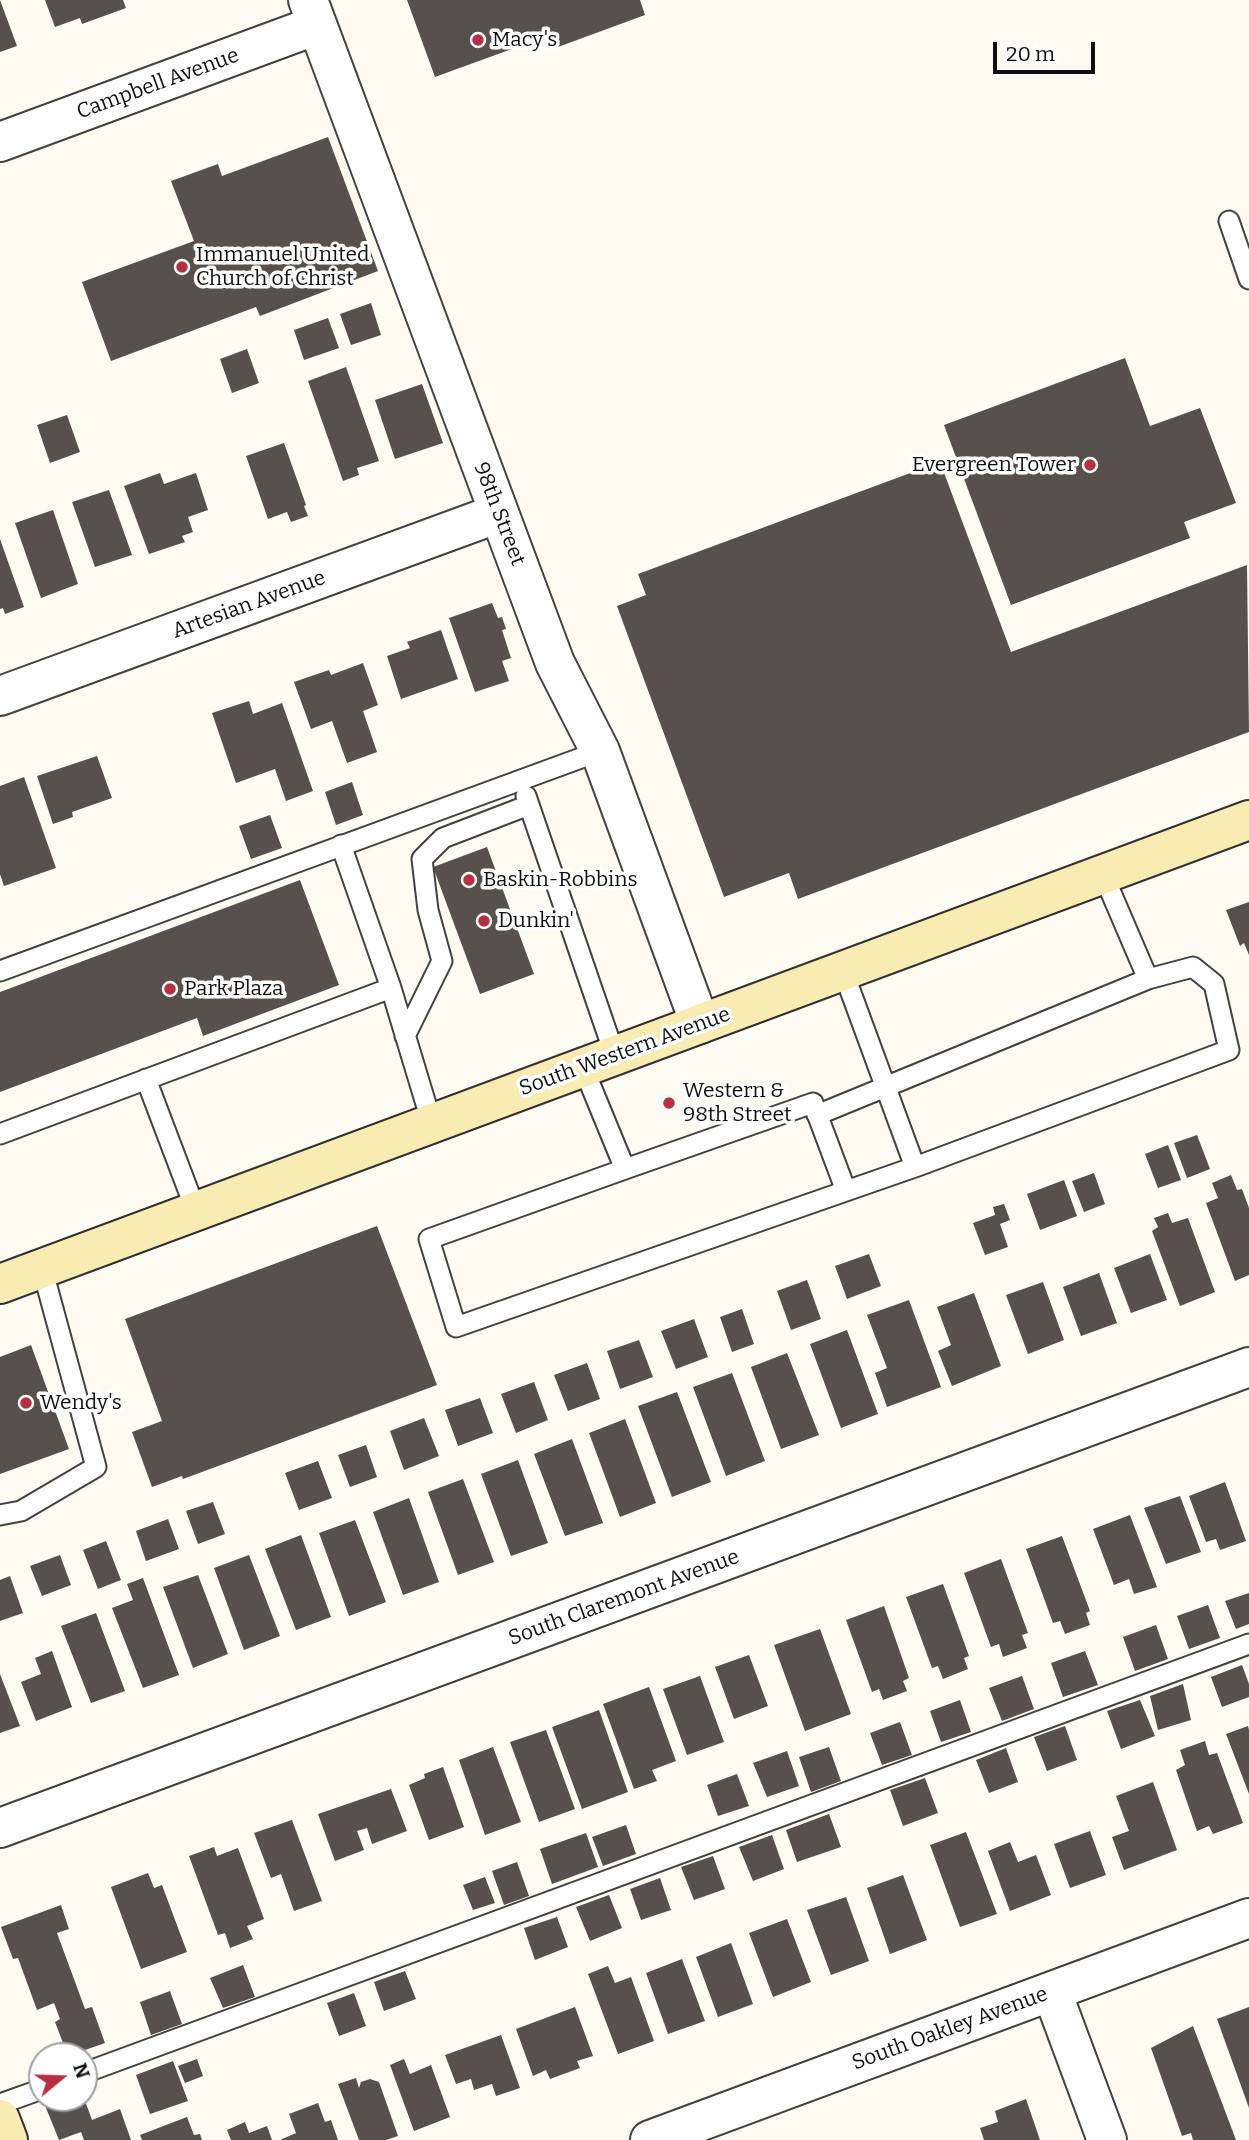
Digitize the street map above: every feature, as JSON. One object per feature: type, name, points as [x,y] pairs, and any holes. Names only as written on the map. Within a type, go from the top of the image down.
[{"type":"main road","name":"South Western Avenue","points":[[0,1284],[1249,820]]},
{"type":"main road","points":[[0,2119],[8,2140]]},
{"type":"street","name":"Campbell Avenue","points":[[0,142],[312,12]]},
{"type":"street","name":"98th Street","points":[[312,12],[555,663],[600,751],[700,1024]]},
{"type":"street","name":"Artesian Avenue","points":[[0,696],[499,513]]},
{"type":"street","name":"South Claremont Avenue","points":[[0,1828],[1249,1367]]},
{"type":"street","name":"South Oakley Avenue","points":[[650,2140],[1249,1918]]},
{"type":"street","points":[[1052,1992],[1107,2140]]},
{"type":"lane","points":[[1228,221],[1249,279]]},
{"type":"lane","points":[[0,971],[600,751]]},
{"type":"lane","points":[[520,779],[599,1062],[625,1169]]},
{"type":"lane","points":[[405,1036],[442,961],[428,910],[422,859],[443,838],[529,805]]},
{"type":"lane","points":[[341,845],[391,988],[432,1124]]},
{"type":"lane","points":[[1103,874],[1148,979]]},
{"type":"lane","points":[[817,1115],[1148,979],[1193,967],[1214,984],[1229,1050],[915,1167],[456,1327],[429,1239],[813,1103],[817,1115],[846,1191]]},
{"type":"lane","points":[[843,971],[915,1167]]},
{"type":"lane","points":[[0,1134],[391,988]]},
{"type":"lane","points":[[146,1079],[197,1211]]},
{"type":"lane","points":[[0,1515],[21,1511],[96,1467],[41,1268]]},
{"type":"lane","points":[[98,2068],[1249,1644]]},
{"type":"lane","points":[[0,2104],[28,2094]]},
{"type":"building","points":[[0,0],[17,46],[0,52]]},
{"type":"building","points":[[45,0],[123,0],[126,8],[82,24],[80,18],[55,27]]},
{"type":"building","name":"Macy's","points":[[407,0],[640,0],[645,15],[558,47],[553,34],[435,77]]},
{"type":"building","points":[[328,137],[378,271],[260,316],[256,307],[111,361],[82,282],[194,241],[171,181],[218,164],[222,176]]},
{"type":"building","points":[[371,303],[381,335],[351,345],[340,314]]},
{"type":"building","points":[[328,318],[339,348],[304,360],[294,330]]},
{"type":"building","points":[[247,349],[259,383],[232,393],[220,359]]},
{"type":"building","name":"Evergreen Tower","points":[[1125,358],[1150,426],[1200,408],[1236,503],[1184,522],[1190,538],[1011,605],[944,425]]},
{"type":"building","points":[[346,367],[379,461],[357,468],[359,475],[343,481],[308,381]]},
{"type":"building","points":[[422,384],[443,443],[395,459],[375,400]]},
{"type":"building","points":[[67,415],[80,452],[50,463],[37,425]]},
{"type":"building","points":[[284,443],[308,516],[291,522],[287,512],[268,519],[246,456]]},
{"type":"building","points":[[940,462],[1011,652],[1247,565],[1249,732],[798,899],[789,873],[724,897],[617,606],[646,595],[638,574]]},
{"type":"building","points":[[160,473],[164,484],[196,473],[208,510],[188,517],[193,532],[182,536],[185,542],[149,554],[124,486]]},
{"type":"building","points":[[109,490],[132,555],[95,567],[72,502]]},
{"type":"building","points":[[53,510],[78,584],[41,598],[15,523]]},
{"type":"building","points":[[0,539],[24,607],[5,614],[3,608],[0,609]]},
{"type":"building","points":[[492,603],[498,618],[502,617],[506,629],[502,630],[511,658],[502,661],[509,681],[475,692],[449,618]]},
{"type":"building","points":[[441,630],[458,679],[401,699],[387,656],[410,648],[407,642]]},
{"type":"building","points":[[363,663],[378,705],[363,711],[377,752],[347,763],[332,721],[311,729],[294,682],[329,670],[331,675]]},
{"type":"building","points":[[249,701],[253,714],[282,703],[313,791],[286,801],[275,769],[236,783],[212,713]]},
{"type":"building","points":[[97,756],[112,798],[72,812],[73,817],[53,824],[37,776]]},
{"type":"building","points":[[24,777],[56,868],[4,886],[0,874],[0,786]]},
{"type":"building","points":[[352,782],[363,815],[336,825],[325,792]]},
{"type":"building","points":[[270,815],[282,848],[251,859],[239,826]]},
{"type":"building","name":"Dunkin'","points":[[487,847],[534,974],[480,994],[433,867]]},
{"type":"building","name":"Park Plaza","points":[[300,880],[339,985],[203,1036],[197,1018],[0,1092],[0,992]]},
{"type":"building","points":[[1249,902],[1249,955],[1244,943],[1240,946],[1226,910]]},
{"type":"building","points":[[1197,1135],[1210,1169],[1187,1178],[1174,1143]]},
{"type":"building","points":[[1168,1145],[1181,1180],[1158,1188],[1145,1154]]},
{"type":"building","points":[[1094,1173],[1105,1204],[1084,1212],[1072,1181]]},
{"type":"building","points":[[1231,1175],[1237,1190],[1242,1189],[1249,1208],[1249,1275],[1235,1281],[1206,1203],[1218,1198],[1212,1183]]},
{"type":"building","points":[[1064,1180],[1077,1216],[1040,1230],[1027,1194]]},
{"type":"building","points":[[1004,1204],[1010,1220],[1000,1224],[1008,1247],[985,1255],[973,1223],[995,1215],[993,1207]]},
{"type":"building","points":[[1168,1213],[1172,1223],[1188,1218],[1215,1292],[1180,1306],[1152,1231],[1158,1227],[1154,1218]]},
{"type":"building","points":[[377,1226],[437,1385],[183,1479],[182,1476],[152,1487],[132,1432],[162,1421],[125,1319]]},
{"type":"building","points":[[869,1254],[881,1286],[847,1299],[835,1266]]},
{"type":"building","points":[[1150,1254],[1167,1300],[1131,1313],[1114,1268]]},
{"type":"building","points":[[1099,1273],[1117,1323],[1081,1336],[1063,1287]]},
{"type":"building","points":[[807,1280],[821,1319],[791,1330],[777,1291]]},
{"type":"building","points":[[1043,1282],[1064,1340],[1028,1354],[1006,1295]]},
{"type":"building","points":[[974,1293],[1001,1366],[952,1386],[938,1351],[951,1345],[937,1307]]},
{"type":"building","points":[[909,1300],[941,1387],[887,1407],[875,1373],[887,1368],[867,1315]]},
{"type":"building","points":[[742,1309],[754,1344],[732,1352],[720,1317]]},
{"type":"building","points":[[694,1319],[708,1357],[676,1369],[661,1331]]},
{"type":"building","points":[[847,1330],[878,1414],[841,1428],[810,1344]]},
{"type":"building","points":[[639,1340],[653,1377],[620,1389],[607,1351]]},
{"type":"building","name":"Wendy's","points":[[31,1345],[69,1449],[0,1474],[0,1357]]},
{"type":"building","points":[[787,1353],[819,1435],[781,1449],[751,1367]]},
{"type":"building","points":[[587,1363],[600,1399],[568,1411],[554,1375]]},
{"type":"building","points":[[732,1373],[765,1461],[726,1476],[693,1387]]},
{"type":"building","points":[[534,1382],[548,1420],[516,1433],[501,1394]]},
{"type":"building","points":[[677,1392],[711,1482],[672,1497],[638,1406]]},
{"type":"building","points":[[480,1398],[493,1433],[458,1446],[445,1410]]},
{"type":"building","points":[[424,1418],[439,1456],[404,1470],[390,1431]]},
{"type":"building","points":[[625,1419],[656,1503],[620,1517],[589,1433]]},
{"type":"building","points":[[572,1439],[603,1523],[565,1536],[534,1454]]},
{"type":"building","points":[[366,1445],[377,1477],[350,1487],[338,1455]]},
{"type":"building","points":[[518,1460],[548,1543],[511,1556],[481,1474]]},
{"type":"building","points":[[318,1461],[332,1498],[299,1510],[285,1473]]},
{"type":"building","points":[[463,1479],[494,1562],[458,1575],[428,1492]]},
{"type":"building","points":[[1225,1482],[1246,1541],[1220,1550],[1216,1539],[1206,1542],[1189,1496]]},
{"type":"building","points":[[1180,1496],[1201,1552],[1166,1564],[1144,1508]]},
{"type":"building","points":[[409,1498],[439,1582],[403,1595],[373,1512]]},
{"type":"building","points":[[213,1502],[225,1534],[198,1544],[186,1511]]},
{"type":"building","points":[[1130,1515],[1157,1587],[1134,1594],[1129,1579],[1114,1585],[1093,1529]]},
{"type":"building","points":[[168,1519],[179,1549],[146,1561],[136,1531]]},
{"type":"building","points":[[355,1520],[386,1602],[349,1616],[319,1533]]},
{"type":"building","points":[[301,1535],[331,1617],[296,1630],[265,1549]]},
{"type":"building","points":[[1062,1536],[1090,1611],[1086,1613],[1090,1625],[1065,1634],[1060,1621],[1053,1623],[1026,1549]]},
{"type":"building","points":[[106,1541],[121,1580],[98,1589],[83,1550]]},
{"type":"building","points":[[60,1555],[71,1585],[42,1596],[30,1566]]},
{"type":"building","points":[[249,1555],[280,1636],[244,1650],[214,1568]]},
{"type":"building","points":[[1001,1559],[1028,1633],[1022,1635],[1027,1648],[1003,1657],[999,1644],[991,1647],[964,1573]]},
{"type":"building","points":[[198,1575],[228,1654],[193,1668],[163,1587]]},
{"type":"building","points":[[10,1576],[23,1613],[0,1621],[0,1580]]},
{"type":"building","points":[[143,1578],[179,1675],[143,1688],[112,1608],[133,1600],[127,1584]]},
{"type":"building","points":[[943,1584],[969,1656],[964,1658],[968,1669],[943,1679],[938,1666],[932,1668],[906,1597]]},
{"type":"building","points":[[1249,1593],[1249,1624],[1236,1629],[1225,1601]]},
{"type":"building","points":[[1208,1605],[1220,1638],[1189,1649],[1177,1616]]},
{"type":"building","points":[[884,1606],[909,1678],[903,1681],[907,1691],[883,1700],[879,1689],[872,1692],[846,1620]]},
{"type":"building","points":[[96,1613],[125,1691],[91,1703],[61,1626]]},
{"type":"building","points":[[1156,1625],[1168,1659],[1135,1671],[1123,1637]]},
{"type":"building","points":[[820,1629],[851,1714],[805,1731],[774,1645]]},
{"type":"building","points":[[52,1651],[72,1707],[36,1721],[21,1682],[41,1674],[35,1658]]},
{"type":"building","points":[[1085,1651],[1098,1685],[1063,1697],[1051,1663]]},
{"type":"building","points":[[749,1655],[768,1706],[734,1719],[715,1667]]},
{"type":"building","points":[[1242,1665],[1249,1684],[1249,1697],[1222,1707],[1211,1677]]},
{"type":"building","points":[[0,1674],[20,1726],[0,1733]]},
{"type":"building","points":[[700,1676],[724,1742],[687,1755],[663,1689]]},
{"type":"building","points":[[1022,1676],[1034,1709],[1002,1721],[989,1688]]},
{"type":"building","points":[[1183,1684],[1191,1720],[1158,1730],[1150,1696]]},
{"type":"building","points":[[649,1687],[676,1761],[652,1770],[657,1781],[634,1789],[603,1704]]},
{"type":"building","points":[[960,1700],[971,1732],[941,1742],[930,1711]]},
{"type":"building","points":[[1140,1700],[1155,1736],[1121,1749],[1107,1711]]},
{"type":"building","points":[[599,1710],[628,1792],[582,1809],[552,1727]]},
{"type":"building","points":[[900,1722],[912,1755],[882,1765],[870,1733]]},
{"type":"building","points":[[1065,1726],[1077,1760],[1047,1771],[1034,1737]]},
{"type":"building","points":[[1248,1726],[1249,1730],[1249,1794],[1226,1734]]},
{"type":"building","points":[[546,1730],[575,1809],[539,1822],[510,1742]]},
{"type":"building","points":[[1205,1741],[1209,1755],[1217,1753],[1243,1823],[1213,1834],[1209,1826],[1197,1831],[1176,1770],[1185,1765],[1180,1750]]},
{"type":"building","points":[[493,1747],[521,1822],[485,1835],[459,1760]]},
{"type":"building","points":[[829,1747],[841,1781],[811,1792],[799,1757]]},
{"type":"building","points":[[1006,1748],[1018,1782],[989,1793],[976,1760]]},
{"type":"building","points":[[787,1751],[799,1786],[767,1797],[753,1763]]},
{"type":"building","points":[[443,1767],[464,1827],[429,1840],[409,1785],[425,1778],[424,1774]]},
{"type":"building","points":[[737,1774],[749,1806],[718,1816],[707,1785]]},
{"type":"building","points":[[925,1778],[938,1813],[903,1826],[890,1790]]},
{"type":"building","points":[[1153,1782],[1177,1850],[1124,1870],[1112,1837],[1129,1831],[1116,1796]]},
{"type":"building","points":[[391,1789],[407,1831],[372,1844],[367,1828],[357,1831],[364,1850],[335,1861],[318,1814]]},
{"type":"building","points":[[829,1814],[841,1847],[797,1862],[786,1830]]},
{"type":"building","points":[[292,1820],[322,1901],[294,1911],[281,1874],[271,1878],[254,1833]]},
{"type":"building","points":[[626,1825],[636,1854],[603,1866],[592,1837]]},
{"type":"building","points":[[1090,1831],[1106,1875],[1070,1888],[1054,1844]]},
{"type":"building","points":[[966,1832],[997,1914],[960,1927],[930,1845]]},
{"type":"building","points":[[586,1833],[598,1867],[552,1884],[540,1849]]},
{"type":"building","points":[[772,1835],[784,1869],[753,1881],[739,1847]]},
{"type":"building","points":[[1010,1842],[1018,1862],[1036,1855],[1051,1895],[1010,1911],[988,1851]]},
{"type":"building","points":[[214,1847],[217,1856],[238,1848],[264,1919],[247,1926],[253,1939],[230,1948],[225,1933],[218,1935],[189,1856]]},
{"type":"building","points":[[713,1856],[725,1889],[694,1900],[681,1867]]},
{"type":"building","points":[[517,1862],[529,1896],[504,1905],[492,1871]]},
{"type":"building","points":[[148,1873],[154,1888],[162,1885],[187,1952],[141,1969],[111,1887]]},
{"type":"building","points":[[903,1875],[927,1940],[890,1954],[867,1888]]},
{"type":"building","points":[[485,1877],[495,1903],[473,1910],[463,1885]]},
{"type":"building","points":[[660,1878],[671,1910],[641,1920],[630,1889]]},
{"type":"building","points":[[609,1895],[622,1928],[590,1941],[576,1907]]},
{"type":"building","points":[[846,1897],[869,1961],[831,1975],[807,1910]]},
{"type":"building","points":[[61,1905],[69,1929],[57,1933],[85,2009],[92,2007],[105,2043],[98,2045],[98,2042],[63,2042],[55,2022],[60,2019],[54,2003],[37,2010],[18,1958],[13,1959],[1,1927]]},
{"type":"building","points":[[557,1917],[568,1947],[535,1960],[524,1928]]},
{"type":"building","points":[[787,1919],[811,1982],[773,1997],[749,1933]]},
{"type":"building","points":[[731,1943],[753,2004],[718,2017],[696,1957]]},
{"type":"building","points":[[682,1959],[705,2021],[668,2034],[646,1973]]},
{"type":"building","points":[[243,1965],[255,1997],[223,2008],[210,1978]]},
{"type":"building","points":[[608,1966],[615,1983],[631,1977],[654,2041],[618,2054],[588,1974]]},
{"type":"building","points":[[405,1971],[416,1999],[384,2011],[374,1982]]},
{"type":"building","points":[[170,1991],[182,2024],[151,2035],[140,2002]]},
{"type":"building","points":[[354,1993],[366,2026],[339,2036],[327,2003]]},
{"type":"building","points":[[575,2007],[593,2056],[577,2061],[580,2068],[550,2079],[546,2070],[533,2076],[516,2029]]},
{"type":"building","points":[[1249,2007],[1249,2108],[1217,2019]]},
{"type":"building","points":[[1193,2026],[1236,2140],[1193,2140],[1191,2133],[1182,2136],[1151,2048]]},
{"type":"building","points":[[501,2035],[520,2088],[496,2096],[492,2084],[474,2090],[471,2079],[456,2084],[445,2055]]},
{"type":"building","points":[[197,2059],[203,2076],[185,2083],[178,2066]]},
{"type":"building","points":[[404,2059],[410,2074],[431,2065],[450,2117],[414,2131],[390,2065]]},
{"type":"building","points":[[173,2061],[188,2101],[150,2114],[136,2075]]},
{"type":"building","points":[[356,2078],[359,2088],[361,2082],[370,2079],[379,2082],[398,2136],[386,2140],[359,2140],[338,2084]]},
{"type":"building","points":[[1026,2099],[1040,2140],[984,2140],[980,2128],[998,2122],[995,2111]]},
{"type":"building","points":[[318,2103],[325,2122],[331,2120],[338,2140],[280,2140],[296,2133],[289,2114]]},
{"type":"building","points":[[120,2109],[131,2140],[84,2140],[81,2132],[59,2140],[48,2112],[89,2112],[92,2120]]},
{"type":"building","points":[[187,2117],[194,2135],[200,2134],[202,2140],[142,2140],[140,2135]]},
{"type":"building","points":[[245,2122],[249,2133],[267,2126],[272,2140],[231,2140],[227,2130]]},
{"type":"place","name":"Macy's","points":[[478,40]]},
{"type":"place","name":"Immanuel United Church of Christ","points":[[182,267]]},
{"type":"place","name":"Evergreen Tower","points":[[1090,465]]},
{"type":"place","name":"Baskin-Robbins","points":[[469,880]]},
{"type":"place","name":"Dunkin'","points":[[484,921]]},
{"type":"place","name":"Park Plaza","points":[[170,989]]},
{"type":"place","name":"Western & 98th Street","points":[[669,1103]]},
{"type":"place","name":"Wendy's","points":[[26,1403]]}]
